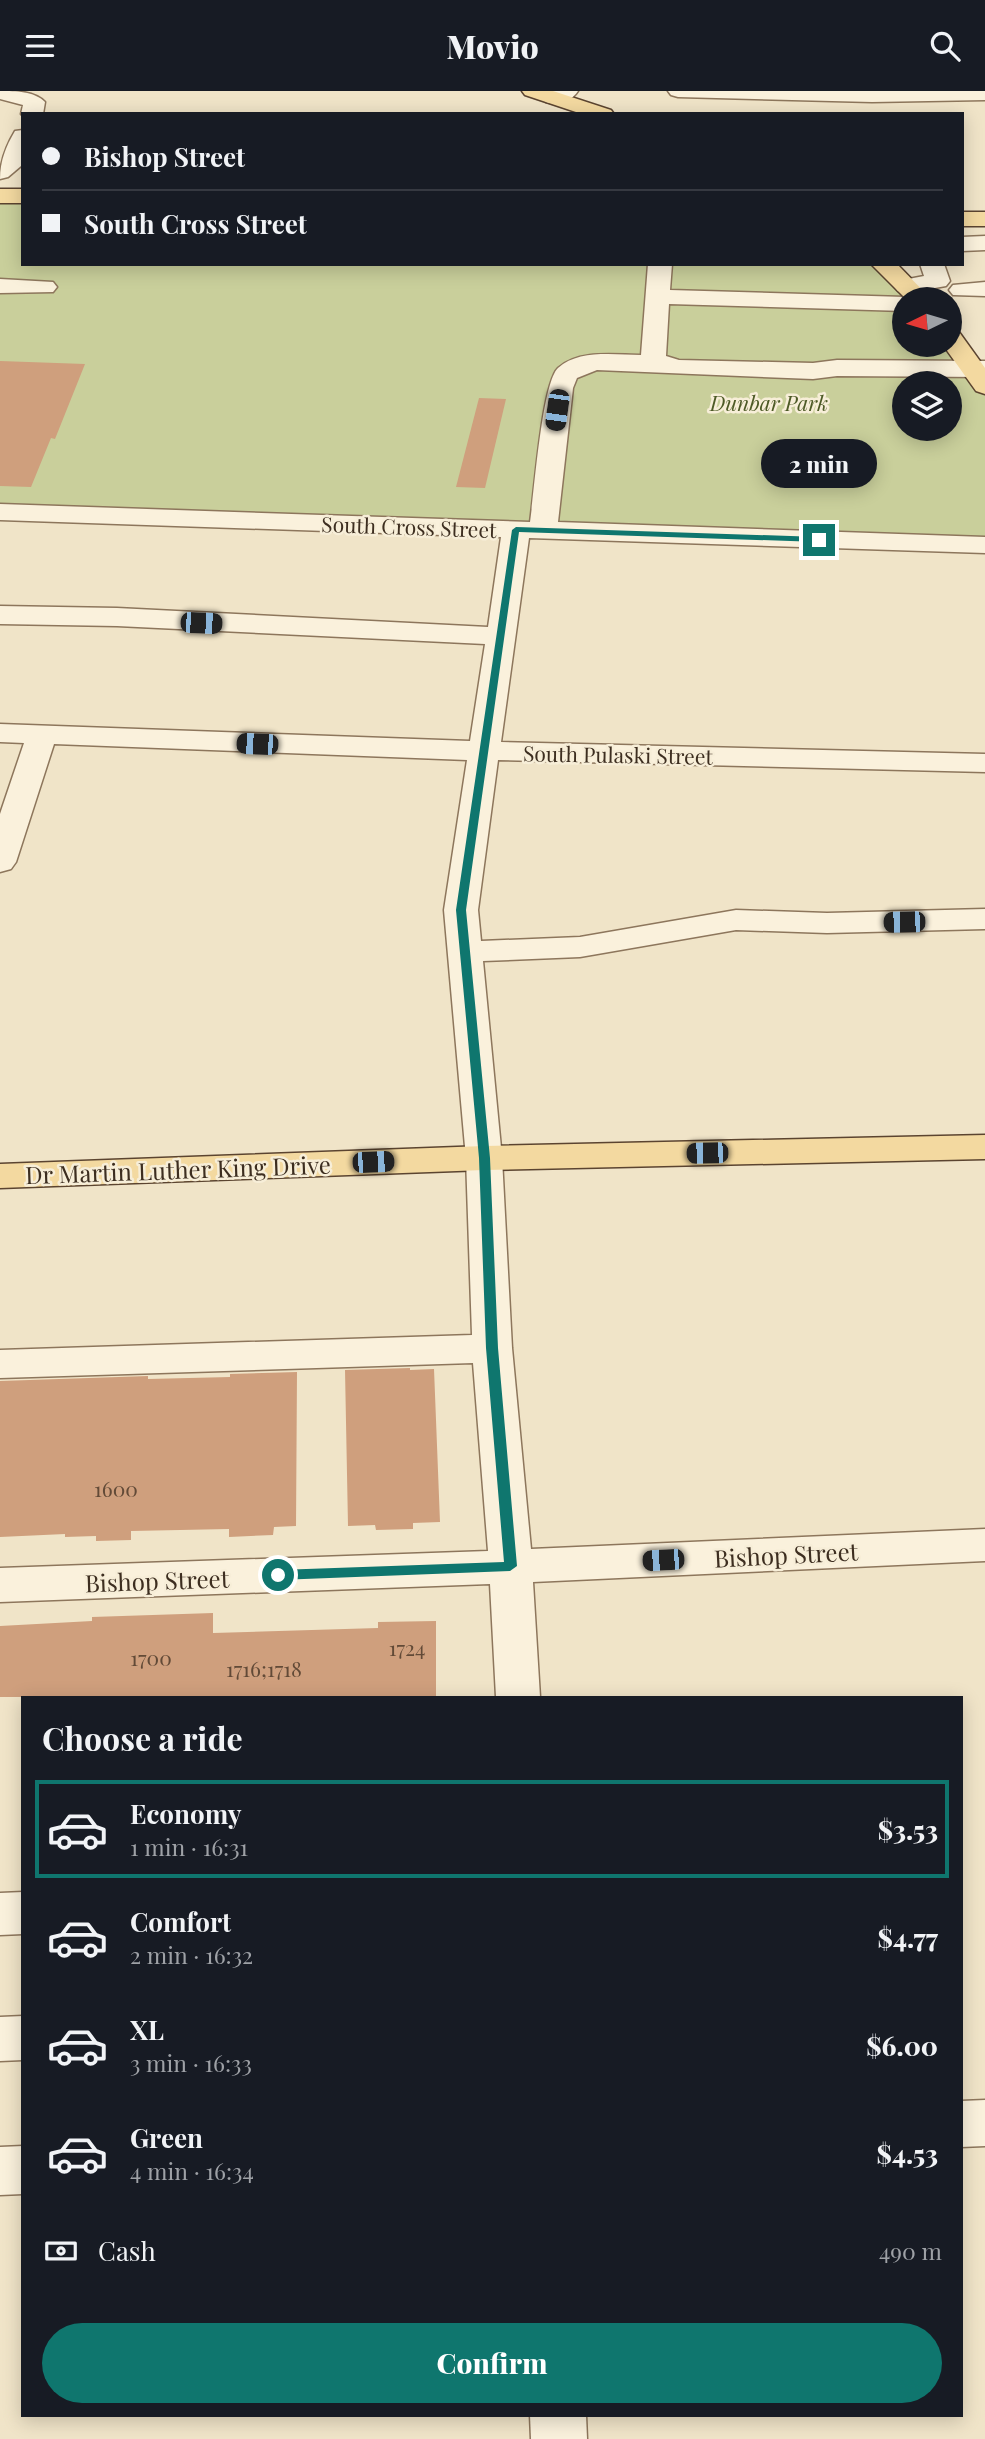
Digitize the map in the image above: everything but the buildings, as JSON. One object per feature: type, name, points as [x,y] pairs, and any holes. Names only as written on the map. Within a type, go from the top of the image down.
[{"type":"main road","points":[[532,91],[560,94],[592,112]]},
{"type":"main road","points":[[0,195],[21,196]]},
{"type":"main road","points":[[964,219],[985,219]]},
{"type":"main road","points":[[885,266],[903,287]]},
{"type":"main road","points":[[962,352],[981,375]]},
{"type":"main road","name":"Dr Martin Luther King Drive","points":[[0,1176],[484,1158],[985,1147]]},
{"type":"street","points":[[678,91],[873,100],[985,94]]},
{"type":"street","points":[[0,93],[22,96],[34,102],[32,112]]},
{"type":"street","points":[[0,171],[10,166],[21,141]]},
{"type":"street","points":[[964,244],[985,243]]},
{"type":"street","points":[[659,363],[660,266]]},
{"type":"street","points":[[926,287],[938,281],[933,266]]},
{"type":"street","points":[[0,286],[45,287]]},
{"type":"street","points":[[962,290],[985,289]]},
{"type":"street","points":[[659,297],[892,295]]},
{"type":"street","points":[[519,1696],[492,1348],[484,1158],[461,910],[500,636],[529,530],[560,388],[567,373],[593,362],[813,372],[827,368],[981,375]]},
{"type":"street","points":[[0,506],[5,502],[36,497],[178,504]]},
{"type":"street","name":"South Cross Street","points":[[0,512],[178,504],[529,530],[985,545]]},
{"type":"street","points":[[0,615],[117,617],[500,636]]},
{"type":"street","name":"South Pulaski Street","points":[[0,733],[484,751],[985,763]]},
{"type":"street","points":[[0,862],[43,735]]},
{"type":"street","points":[[466,952],[580,947],[736,920],[827,923],[985,919]]},
{"type":"street","points":[[0,1364],[492,1348]]},
{"type":"street","name":"Bishop Street","points":[[0,1585],[985,1545]]},
{"type":"street","points":[[0,1914],[21,1913]]},
{"type":"street","points":[[0,2039],[21,2038]]},
{"type":"street","points":[[963,2124],[985,2123]]},
{"type":"street","points":[[0,2171],[21,2170]]},
{"type":"street","points":[[558,2417],[559,2439]]},
{"type":"green space","name":"Dunbar Park","points":[[0,195],[21,196],[21,266],[880,266],[904,287],[892,287],[892,357],[959,357],[985,393],[985,545],[0,512]]},
{"type":"route","points":[[278,1575],[510,1566],[492,1348],[484,1158],[461,910],[516,530],[819,540]]}]
